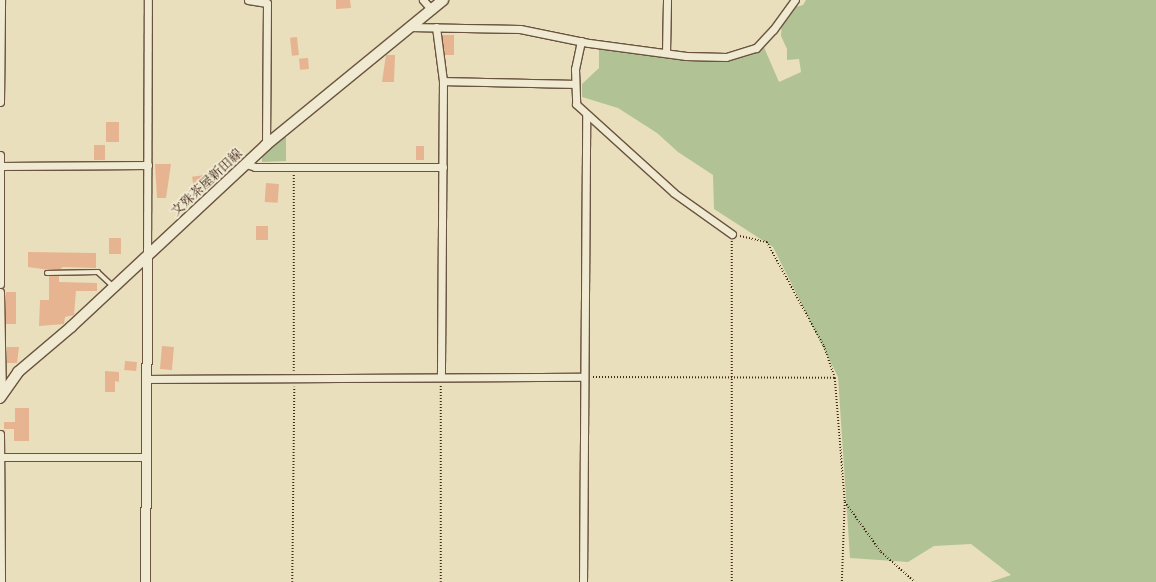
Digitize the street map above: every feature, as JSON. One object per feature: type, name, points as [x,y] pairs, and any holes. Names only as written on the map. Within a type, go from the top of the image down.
[{"type":"main road","name":"文殊茶屋新田線","points":[[1,396],[18,372],[114,288],[266,146],[443,0]]},
{"type":"street","points":[[0,102],[1,0]]},
{"type":"street","points":[[145,582],[148,0]]},
{"type":"street","points":[[248,0],[267,3],[266,146]]},
{"type":"street","points":[[423,0],[431,9]]},
{"type":"street","points":[[666,53],[667,0]]},
{"type":"street","points":[[409,28],[436,27],[520,29],[581,41],[686,56],[726,57],[747,52],[756,48],[773,30],[795,0]]},
{"type":"street","points":[[436,27],[443,81],[441,377]]},
{"type":"street","points":[[581,41],[574,84],[576,104],[586,115],[594,119],[674,193],[732,234]]},
{"type":"street","points":[[443,81],[574,84]]},
{"type":"street","points":[[583,582],[586,115]]},
{"type":"street","points":[[0,155],[0,284]]},
{"type":"street","points":[[246,164],[255,167],[443,167]]},
{"type":"street","points":[[1,166],[148,165]]},
{"type":"street","points":[[0,292],[1,396]]},
{"type":"street","points":[[145,379],[584,377]]},
{"type":"street","points":[[0,434],[1,582]]},
{"type":"street","points":[[1,457],[146,457]]},
{"type":"lane","points":[[47,273],[98,272],[114,288]]},
{"type":"path","points":[[732,582],[732,234],[766,242],[824,346],[835,378],[845,502],[842,582]]},
{"type":"path","points":[[441,377],[441,582]]},
{"type":"path","points":[[584,377],[835,378]]},
{"type":"path","points":[[845,502],[881,552],[915,582]]},
{"type":"green space","points":[[806,0],[1156,0],[1156,582],[990,582],[1011,575],[971,544],[934,546],[908,562],[850,558],[838,377],[773,247],[714,209],[713,175],[678,152],[657,133],[618,108],[582,97],[582,84],[599,68],[599,48],[675,58],[719,60],[748,55],[763,45],[779,82],[801,72],[799,59],[787,60],[787,49],[781,36],[782,19],[792,8],[803,5]]},
{"type":"green space","points":[[286,134],[286,161],[262,162],[262,155]]},
{"type":"building","points":[[336,0],[350,0],[351,8],[336,9]]},
{"type":"building","points":[[442,35],[454,35],[454,55],[445,55]]},
{"type":"building","points":[[297,37],[299,55],[292,56],[290,38]]},
{"type":"building","points":[[386,55],[395,55],[394,82],[382,82]]},
{"type":"building","points":[[308,58],[309,69],[300,70],[299,59]]},
{"type":"building","points":[[106,122],[119,122],[119,142],[106,142]]},
{"type":"building","points":[[94,145],[105,145],[105,160],[94,160]]},
{"type":"building","points":[[416,146],[424,146],[424,160],[416,160]]},
{"type":"building","points":[[155,164],[171,164],[166,198],[157,198]]},
{"type":"building","points":[[205,175],[207,189],[194,191],[192,177]]},
{"type":"building","points":[[266,183],[279,184],[278,203],[265,202]]},
{"type":"building","points":[[256,226],[268,226],[268,240],[256,240]]},
{"type":"building","points":[[109,238],[121,238],[121,254],[109,254]]},
{"type":"building","points":[[28,252],[96,253],[96,268],[63,267],[59,270],[49,270],[28,267]]},
{"type":"building","points":[[49,276],[59,276],[59,282],[97,283],[97,291],[76,291],[74,315],[65,317],[64,324],[39,326],[40,300],[49,300]]},
{"type":"building","points":[[6,292],[16,292],[16,324],[6,324]]},
{"type":"building","points":[[162,346],[174,347],[172,370],[160,369]]},
{"type":"building","points":[[7,347],[19,347],[17,363],[7,363]]},
{"type":"building","points":[[125,361],[137,362],[136,371],[124,370]]},
{"type":"building","points":[[105,371],[119,372],[119,382],[115,381],[115,392],[105,392]]},
{"type":"building","points":[[15,408],[29,408],[29,441],[14,441],[14,429],[4,429],[4,422],[15,422]]}]
